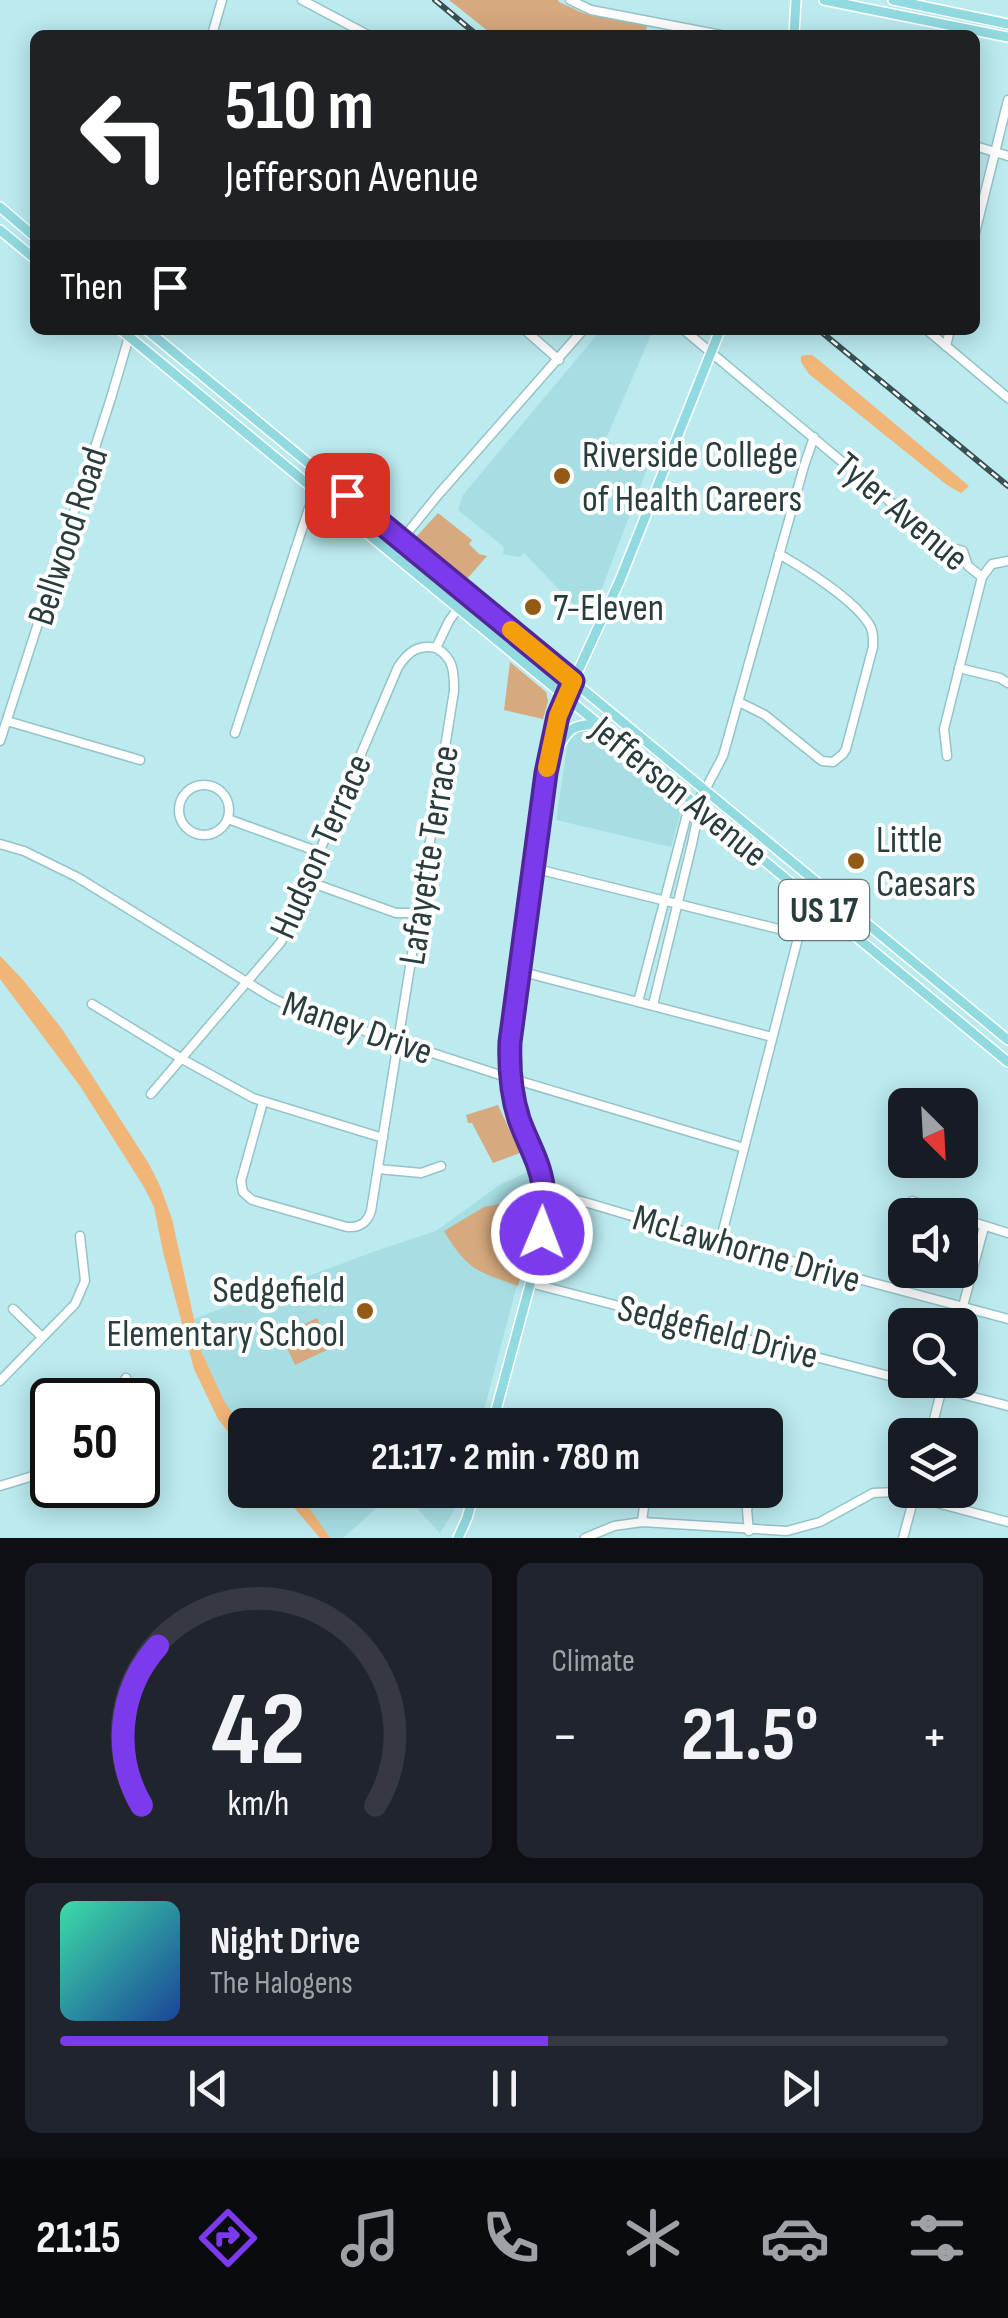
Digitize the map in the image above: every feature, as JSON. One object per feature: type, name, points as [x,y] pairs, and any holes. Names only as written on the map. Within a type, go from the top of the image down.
[{"type":"main road","points":[[794,30],[796,0]]},
{"type":"main road","points":[[824,0],[973,30]]},
{"type":"main road","points":[[893,0],[1008,24]]},
{"type":"main road","points":[[980,31],[1008,37]]},
{"type":"main road","points":[[0,207],[30,233]]},
{"type":"main road","points":[[0,230],[30,255]]},
{"type":"main road","name":"Jefferson Avenue","points":[[131,335],[1008,1062]]},
{"type":"main road","name":"Jefferson Avenue","points":[[153,335],[1008,1040]]},
{"type":"main road","points":[[497,1408],[542,1233],[544,1190],[518,1113],[511,1078],[510,1042],[548,764],[558,716],[619,582],[718,335]]},
{"type":"main road","points":[[548,764],[573,726],[600,725]]},
{"type":"main road","points":[[458,1538],[470,1508]]},
{"type":"street","points":[[213,30],[222,0]]},
{"type":"street","points":[[302,0],[359,30]]},
{"type":"street","points":[[570,0],[592,10],[695,30]]},
{"type":"street","points":[[980,212],[1008,100]]},
{"type":"street","points":[[980,148],[1008,156]]},
{"type":"street","name":"Bellwood Road","points":[[0,741],[126,335]]},
{"type":"street","points":[[531,335],[558,360]]},
{"type":"street","points":[[392,553],[580,335]]},
{"type":"street","name":"Tyler Avenue","points":[[690,335],[943,546],[963,552],[968,566],[982,577]]},
{"type":"street","points":[[932,335],[1008,398]]},
{"type":"street","points":[[946,346],[949,335]]},
{"type":"street","points":[[638,1002],[686,818],[724,756],[814,438]]},
{"type":"street","points":[[235,733],[304,524],[312,504],[331,482]]},
{"type":"street","points":[[739,702],[765,715],[822,760],[833,762],[846,748],[873,647],[872,630],[853,607],[779,554]]},
{"type":"street","points":[[947,756],[944,729],[982,577],[992,564],[1008,560]]},
{"type":"street","points":[[436,648],[468,594]]},
{"type":"street","name":"Hudson Terrace","points":[[151,1094],[281,942],[398,666],[417,648],[436,648]]},
{"type":"street","name":"Lafayette Terrace","points":[[263,1102],[241,1181],[243,1192],[252,1200],[343,1226],[361,1226],[370,1217],[454,692],[453,667],[446,654],[436,648]]},
{"type":"street","points":[[959,668],[1008,683]]},
{"type":"street","points":[[7,721],[140,760]]},
{"type":"street","points":[[210,785],[226,797],[228,818],[215,833],[196,834],[182,822],[180,801],[191,788],[210,785]]},
{"type":"street","points":[[652,1005],[697,820],[696,804]]},
{"type":"street","points":[[228,818],[319,852]]},
{"type":"street","name":"Maney Drive","points":[[0,844],[24,851],[77,877],[271,997],[312,1016],[744,1148]]},
{"type":"street","points":[[674,865],[686,870]]},
{"type":"street","points":[[533,868],[798,934]]},
{"type":"street","points":[[307,881],[396,913],[419,913]]},
{"type":"street","points":[[720,1242],[798,934],[822,887]]},
{"type":"street","points":[[520,971],[772,1036]]},
{"type":"street","points":[[92,1004],[263,1102],[383,1138]]},
{"type":"street","points":[[998,1053],[1008,1040]]},
{"type":"street","points":[[378,1169],[421,1174],[441,1166]]},
{"type":"street","name":"McLawhorne Drive","points":[[544,1190],[1008,1319]]},
{"type":"street","points":[[978,1225],[1008,1233]]},
{"type":"street","points":[[963,1307],[984,1227]]},
{"type":"street","points":[[0,1381],[75,1304],[85,1281],[80,1236]]},
{"type":"street","name":"Sedgefield Drive","points":[[530,1283],[888,1375]]},
{"type":"street","points":[[13,1308],[42,1337]]},
{"type":"street","name":"Sedgefield Drive","points":[[978,1396],[1008,1406]]},
{"type":"street","points":[[0,1486],[30,1477]]},
{"type":"street","points":[[585,1538],[614,1526],[642,1522],[787,1531],[808,1526],[873,1493],[888,1492]]},
{"type":"street","points":[[642,1522],[644,1508]]},
{"type":"street","points":[[748,1508],[750,1530]]},
{"type":"street","points":[[903,1538],[911,1508]]},
{"type":"street","points":[[963,1508],[1008,1522]]},
{"type":"shaded area","points":[[449,0],[558,0],[583,13],[647,26],[646,30],[487,30]]},
{"type":"shaded area","name":"Riverside College of Health Careers","points":[[597,335],[651,335],[606,439],[619,449],[650,461],[593,612],[578,609],[524,553],[520,557],[503,554],[504,547],[458,510],[463,495]]},
{"type":"shaded area","points":[[812,355],[969,486],[961,493],[947,485],[809,374],[801,356]]},
{"type":"shaded area","points":[[438,513],[472,540],[469,544],[479,554],[487,556],[466,580],[415,538]]},
{"type":"shaded area","points":[[510,662],[546,692],[543,719],[504,710]]},
{"type":"shaded area","points":[[584,729],[596,733],[679,802],[682,808],[671,847],[556,820],[568,742],[574,733]]},
{"type":"shaded area","points":[[0,956],[62,1029],[149,1164],[172,1219],[201,1351],[229,1408],[228,1432],[194,1369],[154,1207],[144,1187],[80,1086],[0,979]]},
{"type":"shaded area","points":[[498,1105],[520,1153],[493,1163],[466,1115]]},
{"type":"shaded area","name":"Sedgefield Elementary School","points":[[528,1172],[535,1217],[484,1408],[228,1408],[228,1411],[207,1376],[191,1320],[436,1231],[501,1184]]},
{"type":"shaded area","points":[[515,1201],[520,1206],[526,1258],[518,1286],[475,1268],[444,1231],[484,1207]]},
{"type":"shaded area","points":[[317,1318],[331,1348],[295,1365],[281,1335]]},
{"type":"shaded area","points":[[294,1508],[309,1508],[330,1538],[320,1538]]},
{"type":"shaded area","points":[[301,1508],[376,1508],[343,1538],[324,1538]]},
{"type":"shaded area","points":[[417,1508],[454,1508],[440,1533]]},
{"type":"railway","points":[[435,0],[471,30]]},
{"type":"railway","points":[[825,335],[1008,486]]},
{"type":"slow traffic","points":[[511,630],[573,681],[558,716],[547,768]]},
{"type":"place","name":"Riverside College of Health Careers","points":[[562,476]]},
{"type":"place","name":"7-Eleven","points":[[533,607]]},
{"type":"place","name":"Little Caesars","points":[[856,861]]},
{"type":"place","name":"Sedgefield Elementary School","points":[[365,1311]]},
{"type":"route","points":[[347,495],[573,681],[551,744],[510,1042],[514,1098],[544,1190],[542,1233]]}]
